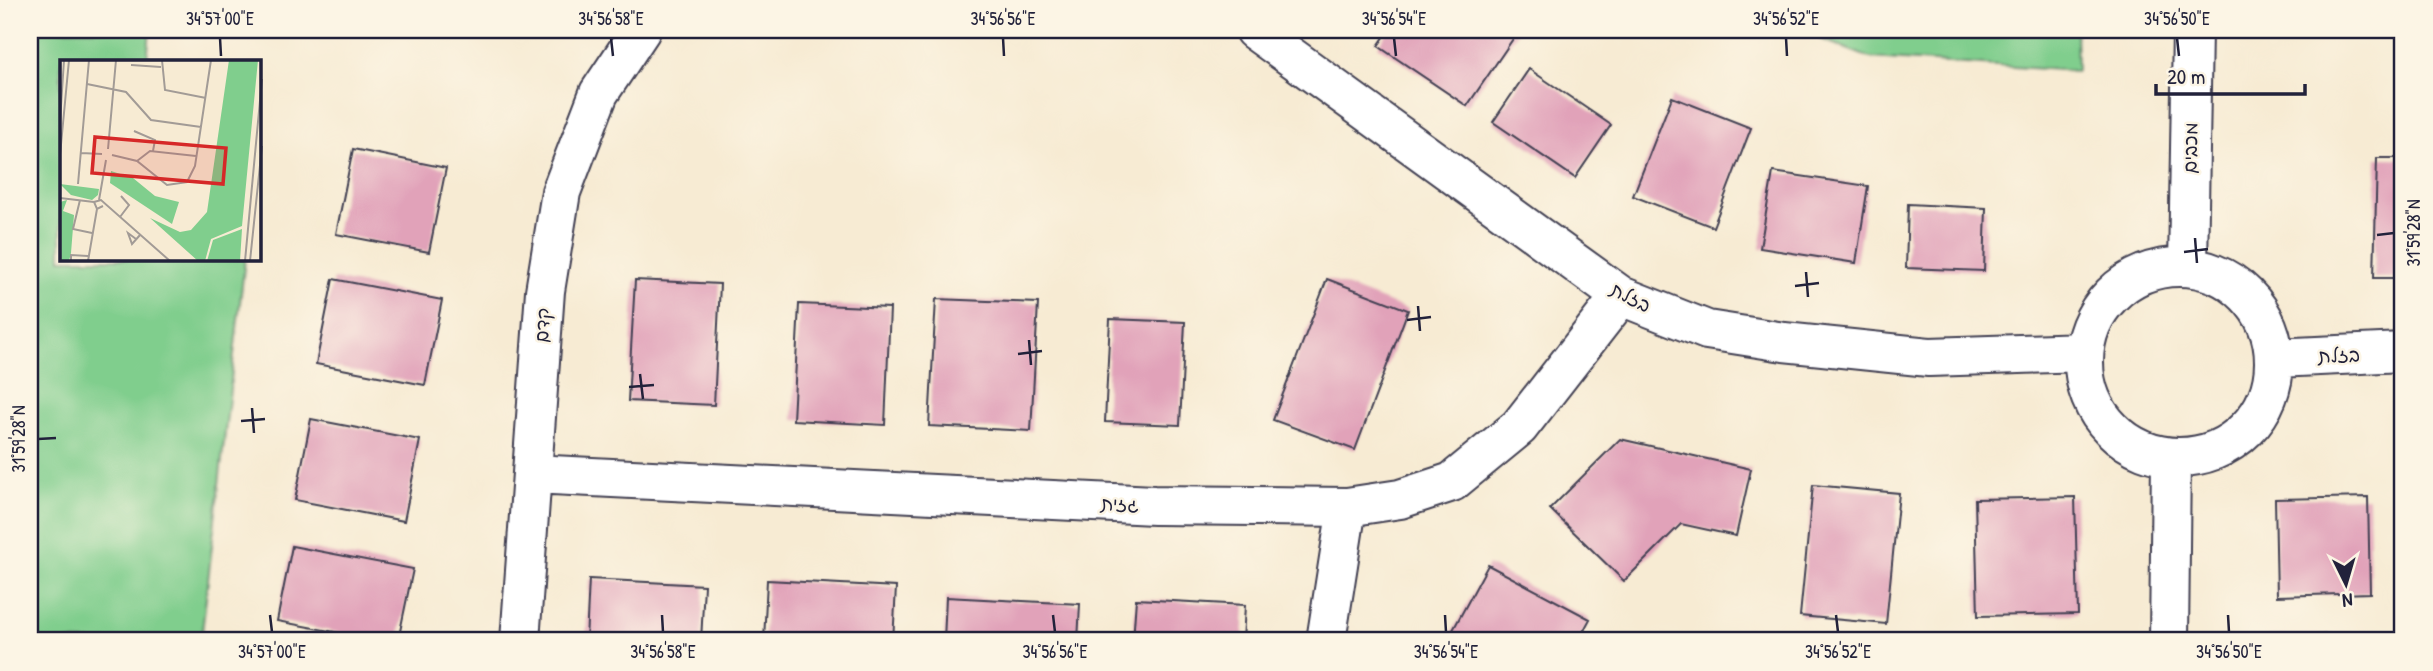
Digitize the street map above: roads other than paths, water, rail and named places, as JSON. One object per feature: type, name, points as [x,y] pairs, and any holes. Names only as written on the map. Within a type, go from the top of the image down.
[{"type":"street","name":"קדם","points":[[520,641],[545,291],[561,192],[599,93],[640,30]]},
{"type":"street","name":"בזלת","points":[[1254,30],[1621,296],[1707,330],[1784,342],[1929,357],[2084,352]]},
{"type":"street","name":"מכבים","points":[[2188,267],[2192,30]]},
{"type":"street","points":[[2188,267],[2221,275],[2249,296],[2267,324],[2275,358],[2271,390],[2257,419],[2233,441],[2204,454],[2171,457],[2142,450],[2116,434],[2096,410],[2086,382],[2084,352],[2095,317],[2118,289],[2151,271],[2188,267]]},
{"type":"street","name":"גזית","points":[[532,474],[1154,505],[1347,508],[1399,499],[1452,482],[1519,427],[1621,296]]},
{"type":"street","name":"בזלת","points":[[2275,358],[2403,352]]},
{"type":"street","points":[[2169,641],[2171,457]]},
{"type":"street","points":[[1326,641],[1347,508]]}]
